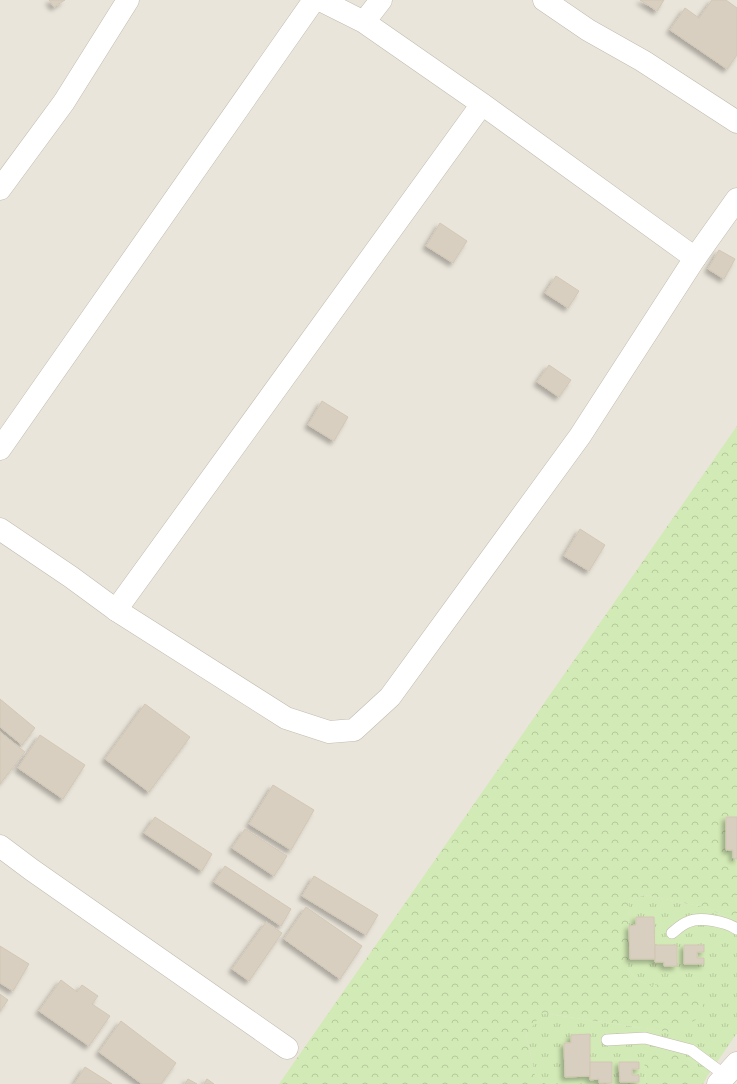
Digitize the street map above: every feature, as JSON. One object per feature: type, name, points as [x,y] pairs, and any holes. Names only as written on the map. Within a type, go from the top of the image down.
[{"type":"street","points":[[0,189],[64,102],[128,0]]},
{"type":"street","points":[[0,449],[314,0]]},
{"type":"street","points":[[320,0],[364,22],[482,104],[695,258]]},
{"type":"street","points":[[364,22],[381,0]]},
{"type":"street","points":[[544,0],[588,30],[643,61],[737,122]]},
{"type":"street","points":[[116,610],[482,104]]},
{"type":"street","points":[[0,529],[71,577],[116,610],[286,718],[329,732],[354,730],[390,697],[575,443],[695,258],[737,199]]},
{"type":"street","points":[[0,846],[287,1048]]},
{"type":"lane","points":[[672,932],[688,921],[699,918],[732,926],[737,929]]},
{"type":"lane","points":[[607,1040],[646,1038],[691,1050],[727,1074]]},
{"type":"shaded area","points":[[0,0],[737,0],[737,1084],[0,1084]]},
{"type":"green space","points":[[737,426],[737,921],[704,907],[645,895],[629,900],[628,969],[636,979],[651,986],[674,980],[690,985],[704,1001],[700,1018],[670,1032],[542,1013],[526,1035],[535,1075],[546,1084],[279,1084]]},
{"type":"green space","points":[[645,895],[704,907],[737,921],[737,1033],[708,1075],[688,1058],[644,1060],[646,1084],[546,1084],[535,1075],[526,1035],[541,1013],[670,1032],[674,980],[651,986],[636,979],[628,969],[629,900]]},
{"type":"green space","points":[[662,1051],[688,1058],[708,1075],[703,1084],[646,1084],[644,1060]]},
{"type":"building","points":[[49,0],[65,0],[54,7]]},
{"type":"building","points":[[640,0],[664,0],[657,11]]},
{"type":"building","points":[[712,0],[726,0],[737,8],[737,55],[727,69],[670,30],[685,8],[699,18]]},
{"type":"building","points":[[440,223],[467,241],[453,263],[426,246]]},
{"type":"building","points":[[719,250],[735,259],[724,279],[708,269]]},
{"type":"building","points":[[556,276],[579,291],[568,308],[545,293]]},
{"type":"building","points":[[549,365],[571,380],[559,397],[537,382]]},
{"type":"building","points":[[322,401],[348,417],[334,441],[308,425]]},
{"type":"building","points":[[580,529],[605,545],[589,571],[564,556]]},
{"type":"building","points":[[0,699],[35,728],[22,745],[0,727]]},
{"type":"building","points":[[145,704],[190,737],[149,792],[105,759]]},
{"type":"building","points":[[0,732],[25,752],[0,784]]},
{"type":"building","points":[[40,735],[85,765],[63,799],[18,768]]},
{"type":"building","points":[[273,785],[314,810],[291,850],[249,824]]},
{"type":"building","points":[[155,817],[212,854],[202,871],[144,833]]},
{"type":"building","points":[[726,817],[737,817],[737,859],[733,858],[733,850],[726,850]]},
{"type":"building","points":[[245,829],[287,856],[274,876],[232,848]]},
{"type":"building","points":[[225,866],[291,909],[281,926],[214,882]]},
{"type":"building","points":[[314,876],[378,915],[366,935],[302,896]]},
{"type":"building","points":[[306,907],[362,946],[340,979],[284,939]]},
{"type":"building","points":[[636,917],[654,917],[655,959],[630,959],[629,926],[636,925]]},
{"type":"building","points":[[266,922],[282,933],[249,981],[232,969]]},
{"type":"building","points":[[655,945],[677,945],[677,966],[664,966],[664,962],[655,962]]},
{"type":"building","points":[[684,945],[704,945],[704,952],[697,952],[697,958],[704,958],[704,964],[684,964]]},
{"type":"building","points":[[0,946],[29,964],[13,991],[0,983]]},
{"type":"building","points":[[61,980],[77,992],[82,985],[98,996],[92,1004],[110,1016],[89,1046],[39,1011]]},
{"type":"building","points":[[0,994],[8,1000],[0,1011]]},
{"type":"building","points":[[121,1021],[176,1063],[161,1084],[142,1084],[99,1052]]},
{"type":"building","points":[[590,1034],[590,1076],[565,1077],[564,1043],[571,1043],[571,1035]]},
{"type":"building","points":[[590,1062],[612,1062],[612,1083],[599,1083],[599,1079],[590,1080]]},
{"type":"building","points":[[619,1062],[639,1062],[639,1069],[632,1069],[632,1075],[639,1075],[639,1082],[620,1082]]},
{"type":"building","points":[[85,1067],[112,1084],[74,1084]]},
{"type":"building","points":[[188,1079],[197,1084],[185,1084]]},
{"type":"building","points":[[207,1079],[214,1084],[204,1084]]}]
